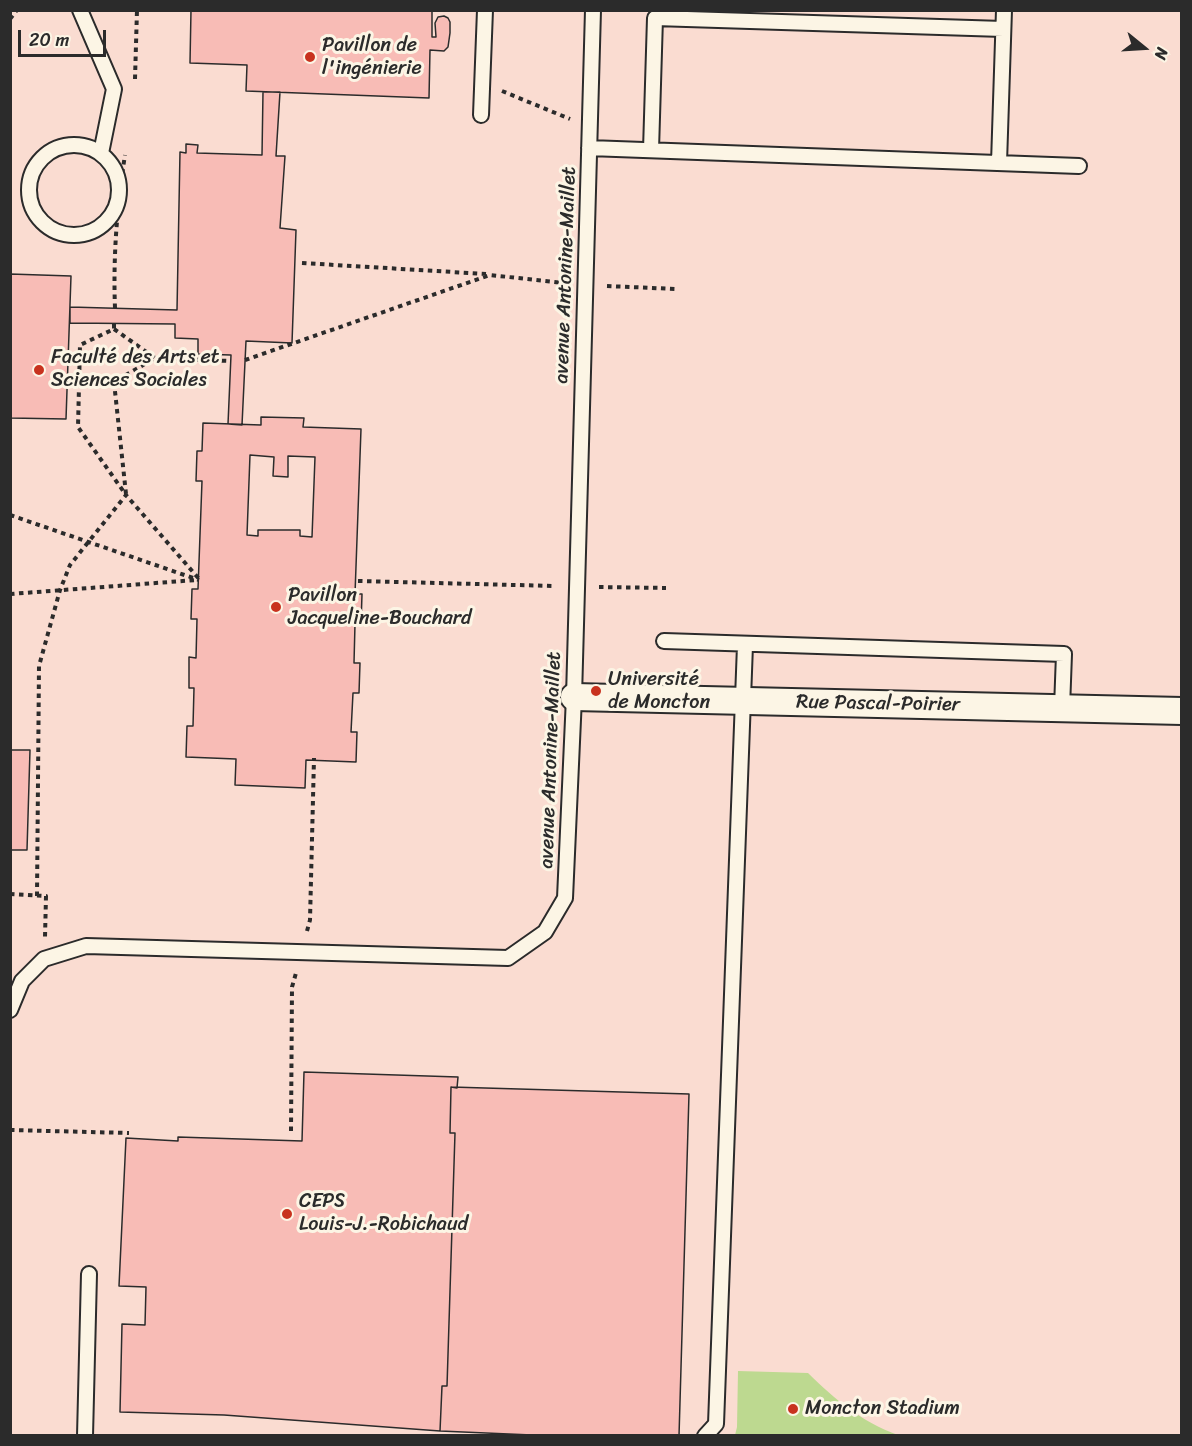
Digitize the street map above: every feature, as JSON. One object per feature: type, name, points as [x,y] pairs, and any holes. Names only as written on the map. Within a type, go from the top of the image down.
[{"type":"street","name":"Rue Pascal-Poirier","points":[[574,697],[1182,711]]},
{"type":"lane","points":[[80,10],[114,89],[101,153]]},
{"type":"lane","points":[[481,115],[485,10]]},
{"type":"lane","name":"avenue Antonine-Maillet","points":[[10,1011],[16,978],[44,959],[86,946],[508,958],[545,932],[566,898],[574,697],[592,10]]},
{"type":"lane","points":[[999,163],[1004,10]]},
{"type":"lane","points":[[651,150],[655,18],[1003,29]]},
{"type":"lane","points":[[72,145],[87,147],[101,153],[111,163],[118,177],[120,191],[117,206],[110,219],[99,229],[85,234],[70,235],[56,232],[44,224],[35,212],[30,197],[30,182],[35,168],[45,156],[57,148],[72,145]]},
{"type":"lane","points":[[589,148],[1079,166]]},
{"type":"lane","points":[[664,641],[1064,654],[1062,708]]},
{"type":"lane","points":[[705,1436],[716,1424],[745,645]]},
{"type":"lane","points":[[85,1436],[89,1274]]},
{"type":"path","points":[[10,19],[17,10]]},
{"type":"path","points":[[302,263],[490,275],[585,285],[676,289]]},
{"type":"path","points":[[114,267],[115,308]]},
{"type":"path","points":[[245,360],[490,275]]},
{"type":"path","points":[[155,358],[114,326],[80,345],[78,427],[126,495],[200,580]]},
{"type":"path","points":[[37,896],[39,666],[60,590],[70,565],[126,495],[114,382],[155,358],[231,361]]},
{"type":"path","points":[[10,515],[200,580]]},
{"type":"path","points":[[10,594],[200,580]]},
{"type":"path","points":[[358,581],[666,588]]},
{"type":"path","points":[[10,894],[46,896],[44,959]]},
{"type":"path","points":[[10,1130],[129,1133]]},
{"type":"shaded area","name":"Université de Moncton","points":[[10,11],[1181,11],[1181,1435],[898,1435],[879,1428],[837,1401],[737,1427],[735,1435],[11,1435]]},
{"type":"green space","name":"Moncton Stadium","points":[[738,1371],[808,1373],[850,1409],[872,1423],[898,1435],[735,1435]]},
{"type":"building","name":"Pavillon de l'ingénierie","points":[[191,10],[432,10],[432,37],[436,37],[435,23],[438,17],[448,18],[450,33],[448,47],[444,51],[430,50],[429,98],[246,91],[247,65],[190,63]]},
{"type":"building","points":[[263,92],[280,92],[276,156],[285,156],[280,228],[296,230],[292,343],[246,341],[242,425],[228,424],[231,355],[198,354],[198,339],[175,338],[175,324],[70,323],[70,307],[177,310],[180,152],[186,153],[186,144],[198,145],[197,153],[262,155]]},
{"type":"building","name":"Faculté des Arts et Sciences Sociales","points":[[10,274],[71,276],[66,419],[10,418]]},
{"type":"building","name":"Pavillon Jacqueline-Bouchard","points":[[261,417],[304,418],[303,427],[361,429],[355,594],[362,594],[361,625],[355,624],[354,663],[360,663],[359,693],[353,693],[351,732],[357,732],[356,762],[306,760],[305,788],[235,785],[236,759],[186,757],[187,726],[193,726],[194,688],[189,688],[189,657],[196,658],[197,619],[191,619],[192,589],[198,589],[202,481],[196,481],[197,451],[202,451],[203,423],[261,425]],"holes":[[[250,455],[274,457],[273,476],[288,477],[288,456],[315,457],[312,537],[300,536],[300,530],[258,530],[258,536],[247,535]]]},
{"type":"building","points":[[10,750],[30,750],[27,850],[10,850]]},
{"type":"building","name":"CEPS Louis-J.-Robichaud","points":[[304,1072],[458,1077],[457,1088],[451,1087],[450,1133],[455,1133],[447,1386],[442,1386],[440,1431],[224,1415],[120,1412],[122,1324],[145,1325],[146,1287],[119,1286],[126,1138],[178,1141],[178,1137],[302,1141]]},
{"type":"building","points":[[451,1087],[689,1094],[679,1436],[555,1436],[440,1431],[442,1386],[447,1386],[455,1133],[450,1133]]},
{"type":"place","name":"Pavillon de l'ingénierie","points":[[310,57]]},
{"type":"place","name":"Faculté des Arts et Sciences Sociales","points":[[39,370]]},
{"type":"place","name":"Pavillon Jacqueline-Bouchard","points":[[276,607]]},
{"type":"place","name":"Université de Moncton","points":[[596,691]]},
{"type":"place","name":"CEPS Louis-J.-Robichaud","points":[[287,1214]]},
{"type":"place","name":"Moncton Stadium","points":[[793,1409]]}]
